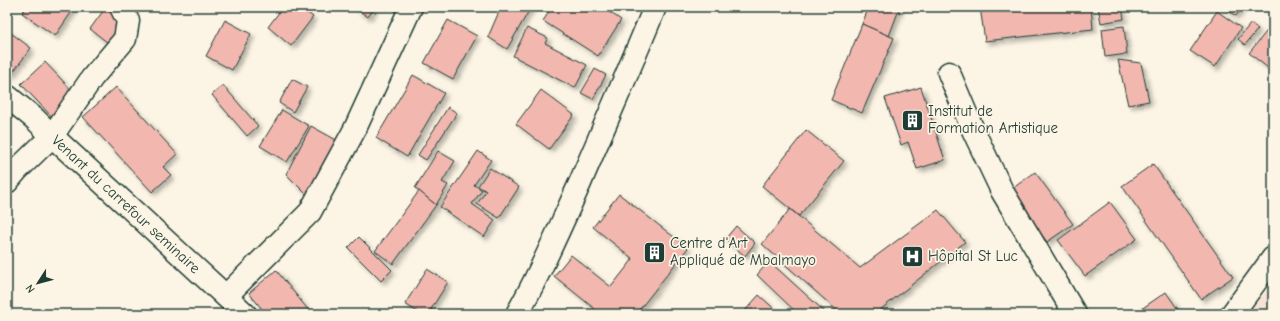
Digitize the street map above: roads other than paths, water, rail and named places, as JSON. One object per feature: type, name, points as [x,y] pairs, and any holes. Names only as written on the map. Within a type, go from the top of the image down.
[{"type":"street","points":[[7,182],[18,169],[52,136],[92,78],[126,39],[128,21],[121,7]]},
{"type":"street","points":[[226,296],[310,212],[355,129],[411,7]]},
{"type":"street","points":[[517,314],[533,286],[569,206],[621,89],[655,7]]},
{"type":"street","points":[[949,73],[972,130],[1002,192],[1075,314]]},
{"type":"street","name":"Venant du carrefour seminaire","points":[[7,96],[36,119],[52,136],[244,314]]},
{"type":"street","points":[[1232,314],[1273,258]]},
{"type":"place","name":"Institut de Formation Artistique","points":[[912,120]]},
{"type":"place","name":"Centre d'Art Appliqué de Mbalmayo","points":[[654,252]]},
{"type":"place","name":"Hôpital St Luc","points":[[913,256]]}]
